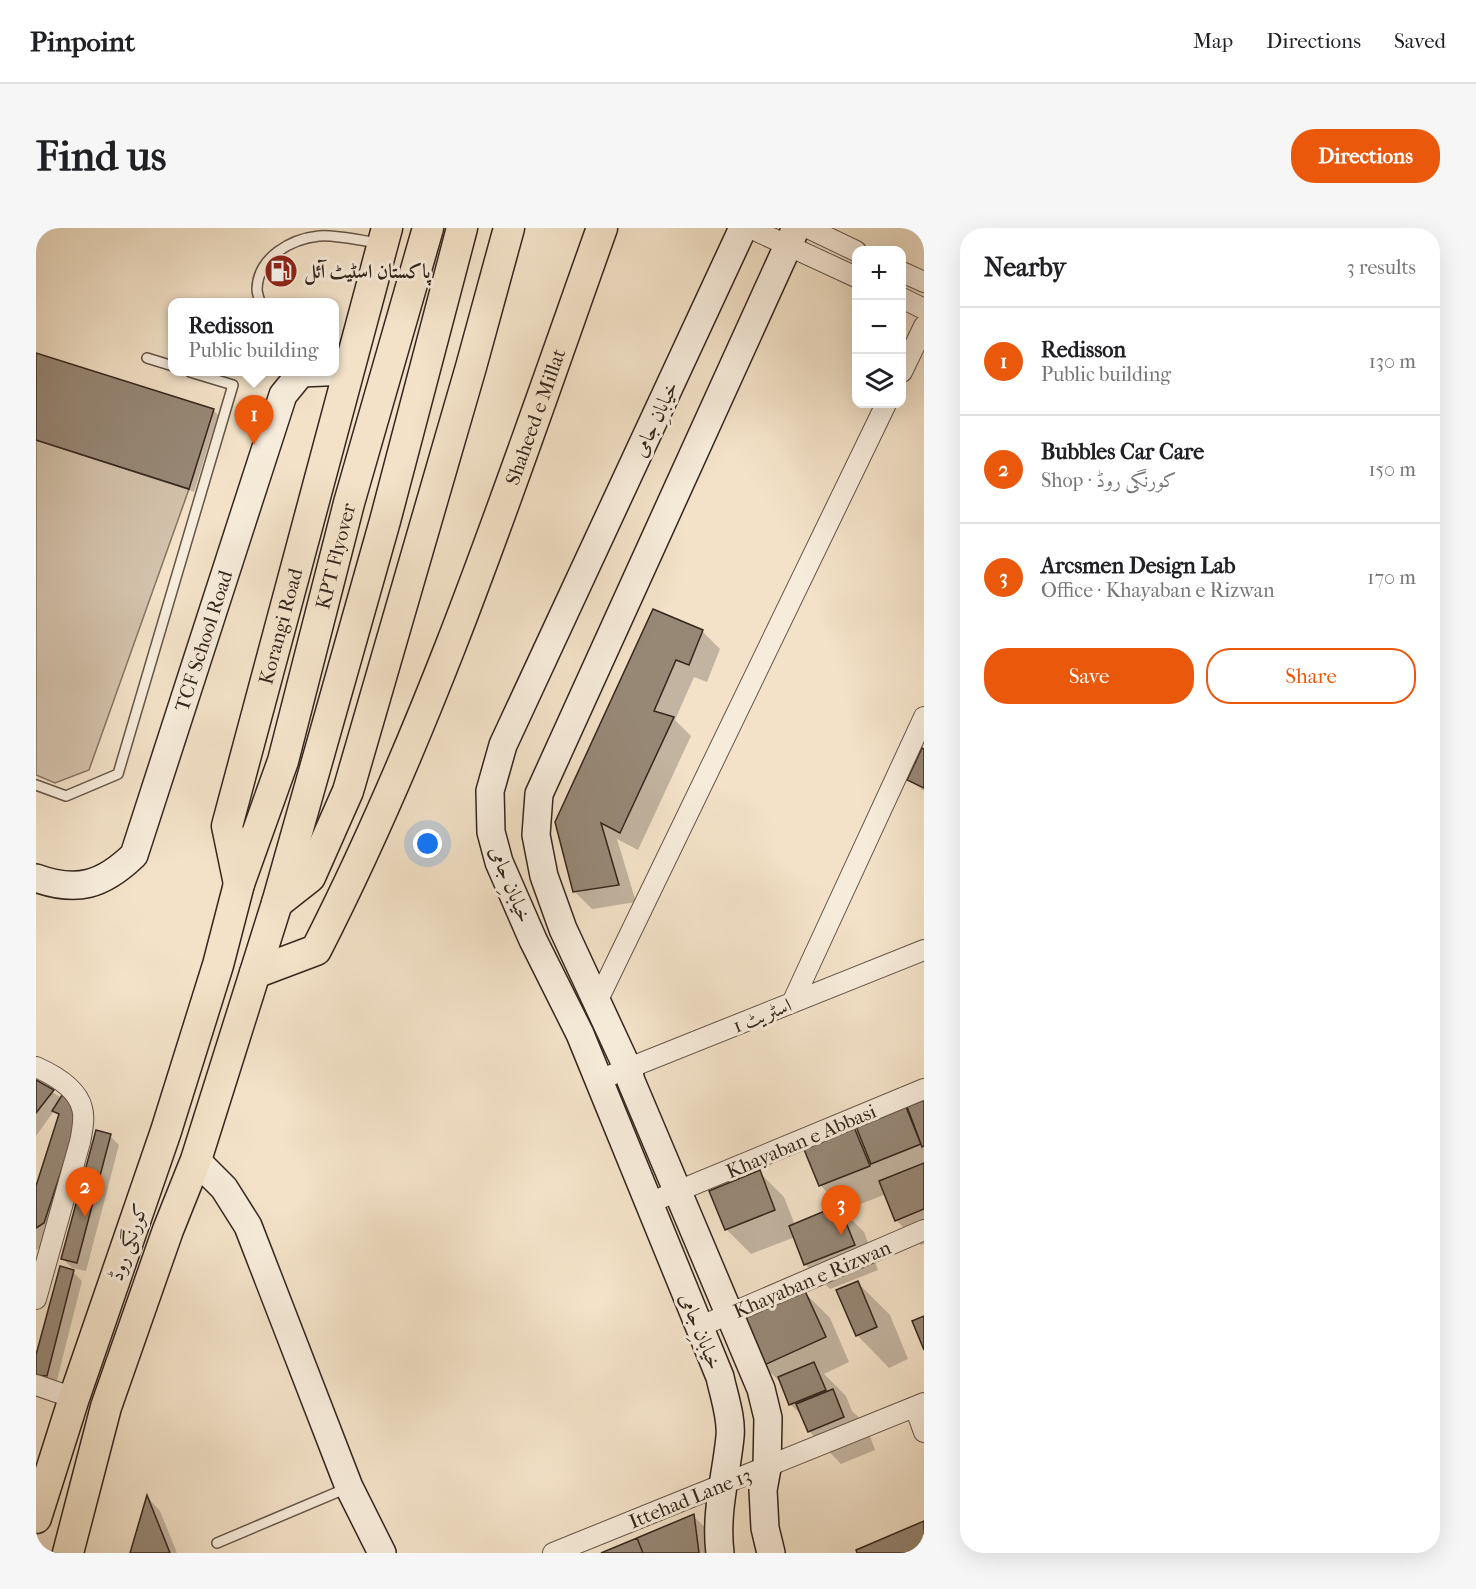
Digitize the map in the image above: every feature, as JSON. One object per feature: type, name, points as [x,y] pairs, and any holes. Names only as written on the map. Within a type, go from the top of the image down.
[{"type":"main road","name":"KPT Flyover","points":[[218,965],[239,884],[283,761],[349,503],[428,228]]},
{"type":"main road","name":"KPT Flyover","points":[[253,980],[385,522],[462,228]]},
{"type":"main road","points":[[277,903],[310,877],[348,791],[465,390],[509,228]]},
{"type":"main road","name":"Shaheed e Millat","points":[[253,980],[316,950],[347,889],[429,702],[468,605],[602,228]]},
{"type":"main road","name":"خیابانِ جامی","points":[[720,1553],[717,1527],[730,1435],[720,1377],[580,1034],[533,940],[499,862],[491,832],[490,791],[503,745],[743,228]]},
{"type":"main road","name":"خیابانِ جامی","points":[[771,1553],[764,1519],[763,1490],[767,1468],[768,1418],[761,1389],[629,1075],[563,929],[544,876],[536,835],[539,794],[798,234]]},
{"type":"main road","name":"Korangi Road","points":[[239,884],[227,826],[384,236]]},
{"type":"main road","name":"TCF School Road","points":[[339,371],[348,371]]},
{"type":"main road","name":"TCF School Road","points":[[36,878],[51,883],[74,886],[98,881],[118,871],[134,855],[283,395],[298,376]]},
{"type":"main road","name":"کورنگی روڈ","points":[[36,1518],[74,1398],[166,1131],[218,965]]},
{"type":"main road","name":"کورنگی روڈ","points":[[69,1553],[106,1407],[198,1151],[253,980]]},
{"type":"main road","points":[[198,1151],[248,1226],[349,1487],[382,1553]]},
{"type":"street","points":[[750,228],[798,234],[852,250]]},
{"type":"street","points":[[798,234],[852,274]]},
{"type":"street","points":[[906,274],[924,282]]},
{"type":"street","points":[[906,300],[924,309]]},
{"type":"street","points":[[906,364],[924,326]]},
{"type":"street","points":[[597,1002],[884,408]]},
{"type":"street","points":[[792,1003],[924,717]]},
{"type":"street","name":"اسٹریٹ 1","points":[[601,1085],[629,1075],[792,1003],[924,950]]},
{"type":"street","points":[[36,1067],[64,1083],[76,1096],[82,1109],[80,1142],[43,1249],[36,1299]]},
{"type":"street","name":"Khayaban e Abbasi","points":[[645,1195],[924,1089]]},
{"type":"street","name":"Khayaban e Rizwan","points":[[699,1327],[924,1230]]},
{"type":"street","points":[[36,1384],[74,1398]]},
{"type":"street","points":[[919,1405],[924,1432]]},
{"type":"street","name":"Ittehad Lane 13","points":[[553,1553],[919,1405]]},
{"type":"lane","points":[[259,298],[257,289],[262,273],[273,254],[288,244],[320,235],[384,236]]},
{"type":"lane","points":[[147,358],[168,364]]},
{"type":"lane","points":[[36,785],[66,796],[118,774],[233,385],[203,376]]},
{"type":"lane","points":[[217,1543],[349,1487]]},
{"type":"shaded area","points":[[36,440],[189,489],[89,770],[55,783],[36,775]]},
{"type":"building","points":[[36,353],[214,409],[189,489],[36,440]]},
{"type":"building","points":[[653,609],[703,630],[689,665],[676,660],[654,711],[674,717],[620,833],[601,823],[619,885],[573,892],[555,822]]},
{"type":"building","points":[[922,748],[924,749],[924,788],[907,780]]},
{"type":"building","points":[[36,1080],[54,1090],[36,1113]]},
{"type":"building","points":[[62,1095],[74,1104],[78,1120],[44,1223],[36,1228],[36,1186],[59,1114],[52,1111]]},
{"type":"building","points":[[924,1100],[924,1146],[922,1147],[906,1107]]},
{"type":"building","points":[[906,1104],[921,1144],[871,1164],[855,1124]]},
{"type":"building","points":[[854,1127],[870,1166],[819,1186],[803,1147]]},
{"type":"building","points":[[96,1130],[111,1134],[77,1263],[61,1259]]},
{"type":"building","points":[[924,1163],[924,1209],[895,1221],[879,1181]]},
{"type":"building","points":[[760,1170],[775,1210],[725,1230],[709,1191]]},
{"type":"building","points":[[839,1205],[855,1245],[804,1265],[789,1226]]},
{"type":"building","points":[[60,1266],[74,1270],[47,1376],[36,1375],[36,1355]]},
{"type":"building","points":[[858,1281],[877,1327],[856,1336],[836,1290]]},
{"type":"building","points":[[805,1291],[826,1337],[762,1366],[741,1320]]},
{"type":"building","points":[[924,1316],[924,1350],[912,1321]]},
{"type":"building","points":[[814,1362],[826,1390],[789,1405],[778,1377]]},
{"type":"building","points":[[833,1389],[844,1417],[808,1432],[796,1404]]},
{"type":"building","points":[[147,1495],[170,1553],[130,1553]]},
{"type":"building","points":[[694,1514],[699,1553],[643,1553],[637,1538]]},
{"type":"building","points":[[924,1521],[924,1553],[857,1553],[856,1550]]},
{"type":"building","points":[[637,1538],[643,1553],[601,1553]]},
{"type":"place","name":"پاکستان اسٹیٹ آئل","points":[[281,271]]},
{"type":"place","name":"Redisson","points":[[254,445]]},
{"type":"place","name":"Bubbles Car Care","points":[[85,1217]]},
{"type":"place","name":"Arcsmen Design Lab","points":[[841,1235]]}]
